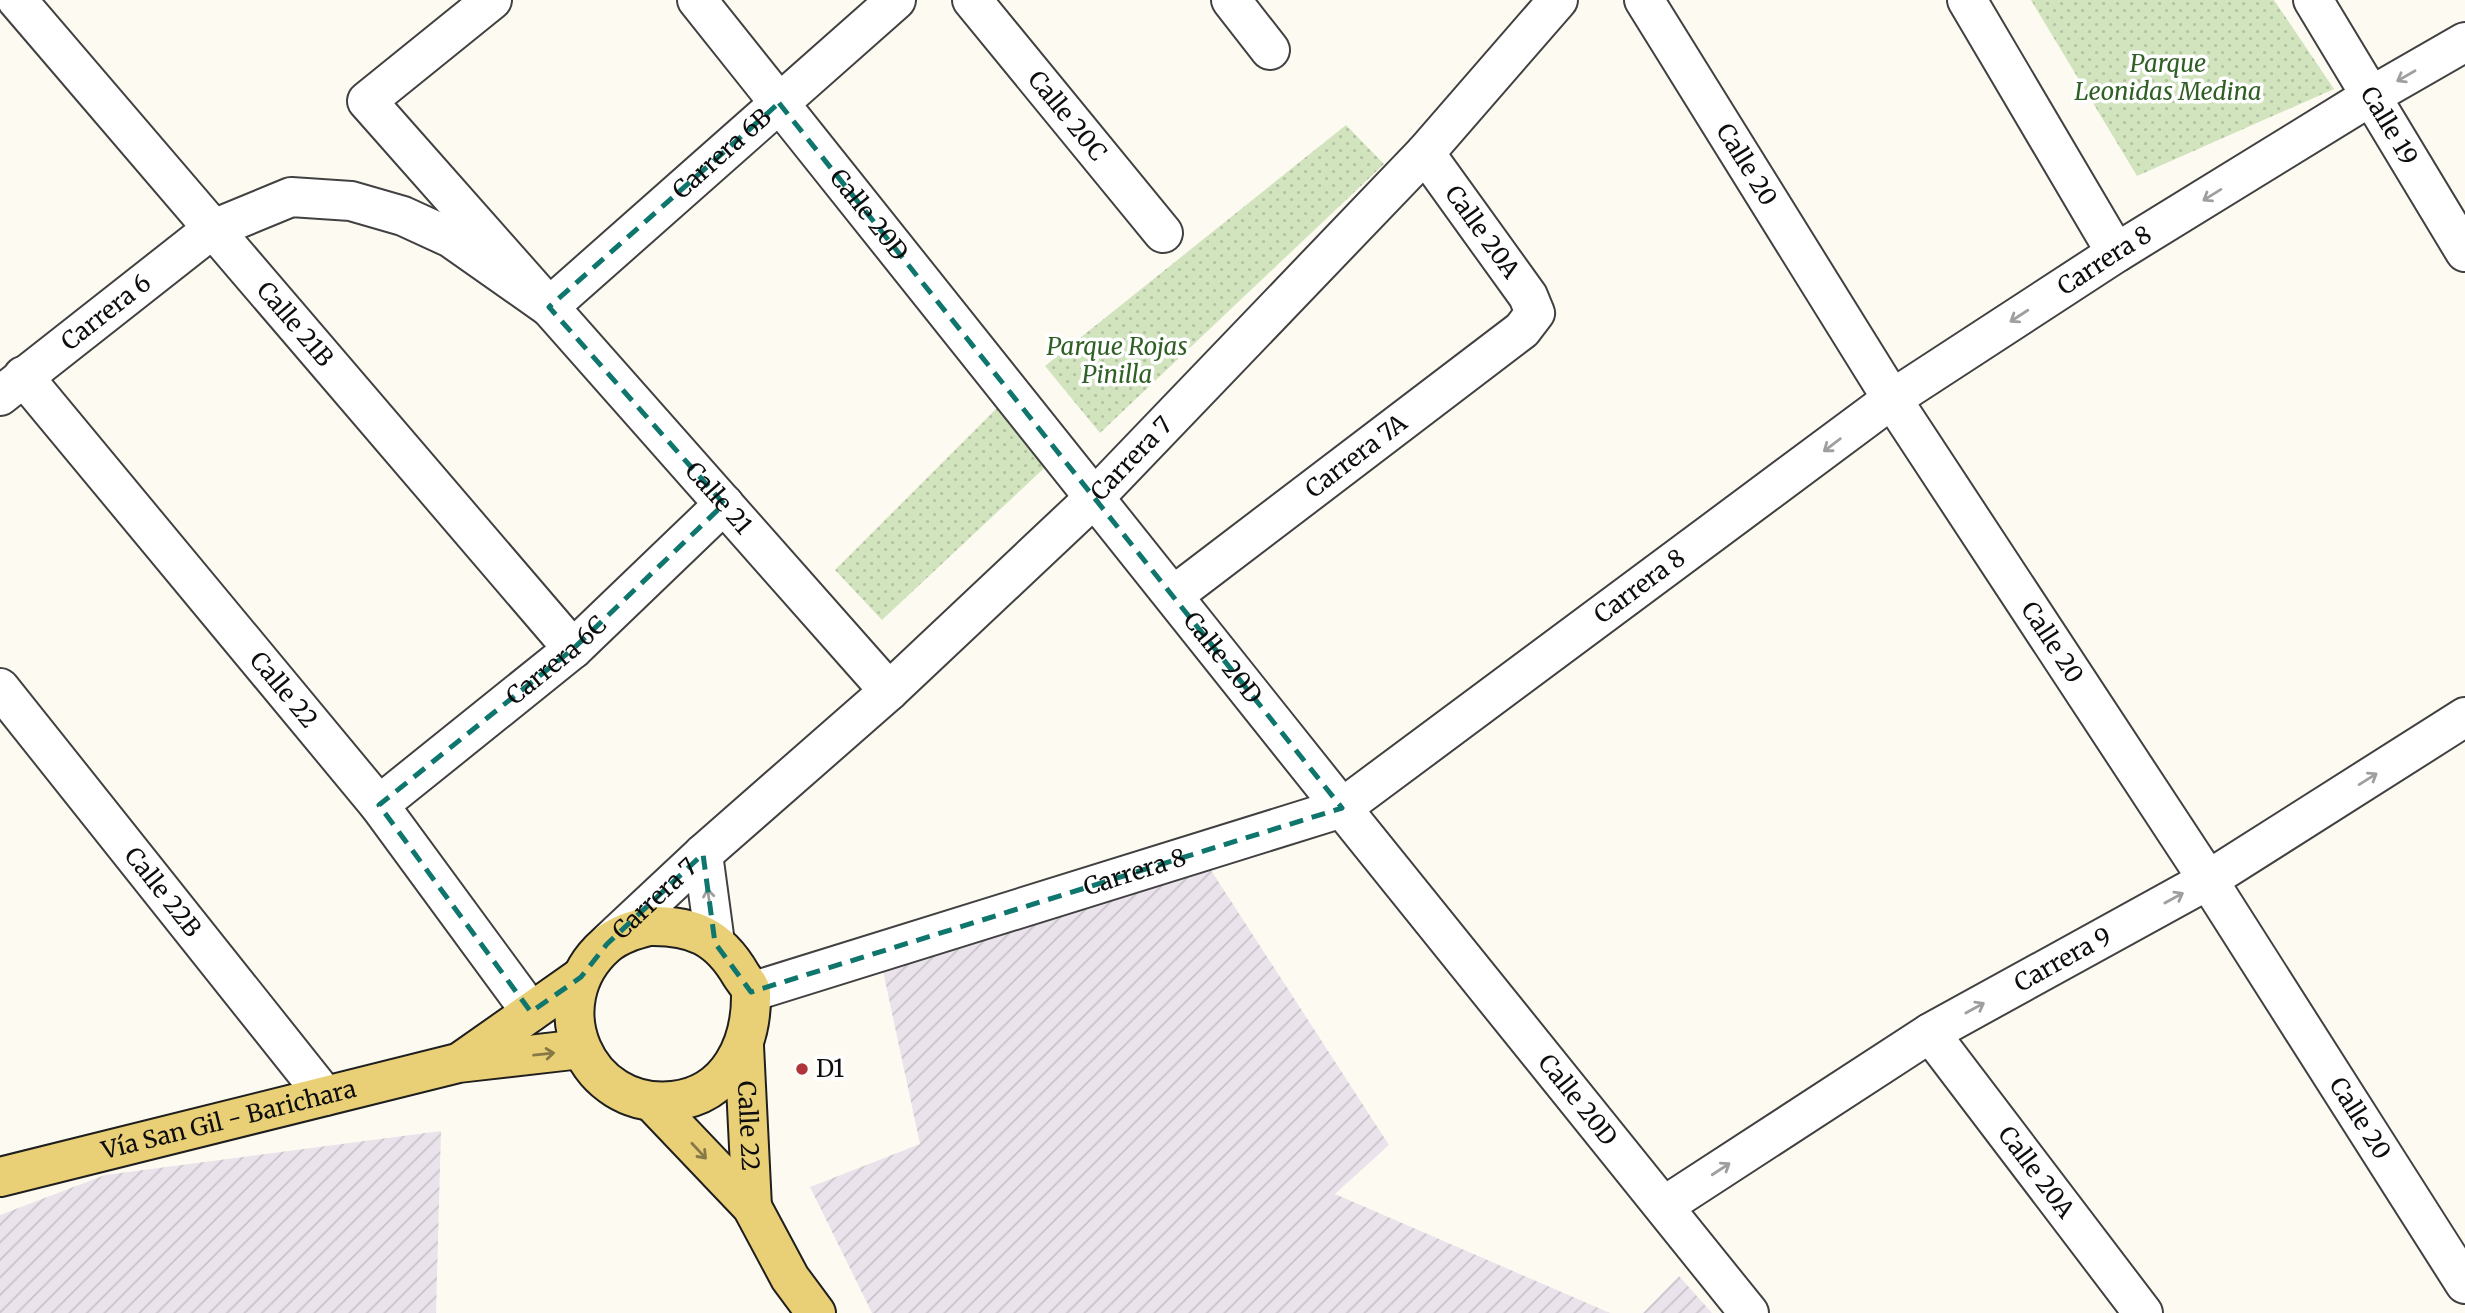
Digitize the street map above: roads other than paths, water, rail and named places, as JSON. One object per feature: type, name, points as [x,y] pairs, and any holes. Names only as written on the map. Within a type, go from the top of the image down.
[{"type":"main road","points":[[649,926],[673,926],[695,931],[732,958],[751,992],[750,1023],[744,1046],[733,1066],[717,1083],[697,1095],[675,1101],[652,1102],[629,1096],[609,1085],[593,1069],[581,1049],[575,1026],[575,1000],[581,977],[607,944],[627,932],[649,926]]},
{"type":"main road","name":"Vía San Gil - Barichara","points":[[458,1063],[581,977]]},
{"type":"main road","name":"Calle 22","points":[[744,1046],[752,1208]]},
{"type":"main road","name":"Vía San Gil - Barichara","points":[[0,1177],[458,1063],[581,1049]]},
{"type":"main road","name":"Calle 22","points":[[652,1102],[752,1208],[790,1278],[816,1313]]},
{"type":"street","name":"Calle 21B","points":[[17,0],[211,230],[573,649]]},
{"type":"street","name":"Calle 21","points":[[492,0],[367,101],[889,691]]},
{"type":"street","name":"Calle 20D","points":[[697,0],[1749,1313]]},
{"type":"street","name":"Carrera 6B","points":[[549,307],[896,0]]},
{"type":"street","name":"Calle 20C","points":[[972,0],[1163,233]]},
{"type":"street","points":[[1231,0],[1270,50]]},
{"type":"street","name":"Carrera 7","points":[[607,944],[703,855],[889,691],[1095,497],[1425,153],[1558,0]]},
{"type":"street","name":"Calle 20","points":[[1644,0],[1892,399],[2208,880],[2465,1284]]},
{"type":"street","points":[[1967,0],[2116,253]]},
{"type":"street","name":"Calle 19","points":[[2313,0],[2465,252]]},
{"type":"street","name":"Carrera 8","points":[[751,992],[1342,808],[1892,399],[2116,253],[2371,96],[2465,42]]},
{"type":"street","name":"Calle 20A","points":[[1425,153],[1528,296],[1535,313]]},
{"type":"street","name":"Calle 21","points":[[211,230],[291,197],[351,201],[403,216],[452,238],[549,307]]},
{"type":"street","name":"Carrera 6","points":[[11,386],[211,230]]},
{"type":"street","name":"Carrera 7A","points":[[1174,595],[1522,330],[1535,313]]},
{"type":"street","name":"Calle 22","points":[[11,386],[379,804],[531,1012]]},
{"type":"street","name":"Carrera 6C","points":[[379,804],[573,649],[724,504]]},
{"type":"street","name":"Calle 22B","points":[[0,689],[325,1096]]},
{"type":"street","name":"Carrera 9","points":[[1664,1206],[1930,1033],[2208,880],[2465,717]]},
{"type":"street","name":"Carrera 7","points":[[703,855],[715,943]]},
{"type":"street","name":"Calle 20A","points":[[1930,1033],[2143,1313]]},
{"type":"place","name":"D1","points":[[802,1069]]},
{"type":"park label","name":"Parque Leonidas Medina","points":[[2168,78]]},
{"type":"park label","name":"Parque Rojas Pinilla","points":[[1117,361]]}]
